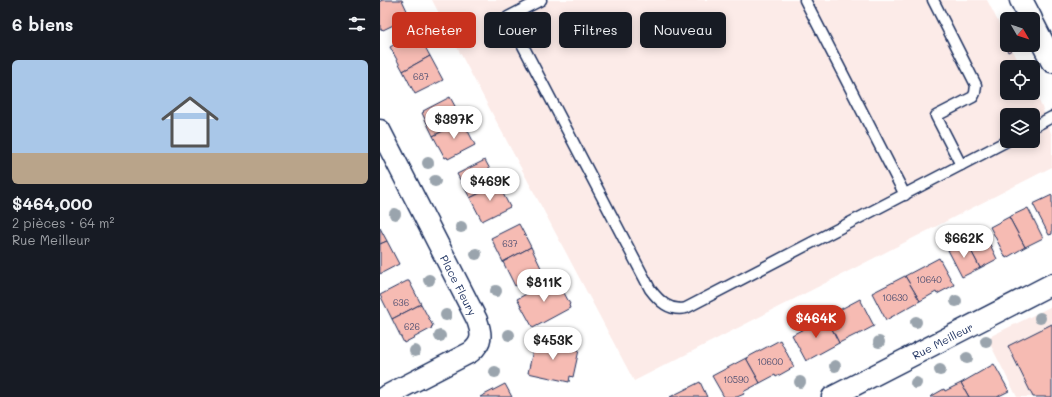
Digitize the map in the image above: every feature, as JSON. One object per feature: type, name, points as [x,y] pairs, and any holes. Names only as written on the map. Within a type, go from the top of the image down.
[{"type":"main road","points":[[1021,0],[1027,12]]},
{"type":"main road","points":[[1040,38],[1052,61]]},
{"type":"street","name":"Place Fleury","points":[[380,130],[478,320],[481,337],[477,346],[469,353],[385,397]]},
{"type":"street","name":"Rue Meilleur","points":[[832,397],[1052,284]]},
{"type":"lane","points":[[541,0],[508,17],[650,289],[660,301],[675,308],[686,308],[1000,145]]},
{"type":"lane","points":[[805,0],[905,195]]},
{"type":"lane","points":[[933,0],[976,85],[973,97],[936,116],[962,165]]},
{"type":"lane","points":[[1040,123],[1052,117]]},
{"type":"shaded area","points":[[432,0],[987,0],[1000,25],[1000,52],[1014,52],[1018,60],[1000,60],[1000,100],[1038,100],[1052,136],[1052,167],[634,381],[457,48],[476,48],[476,12],[438,12]]},
{"type":"shaded area","points":[[1052,306],[1052,397],[1017,397],[987,338]]},
{"type":"building","points":[[402,0],[408,12],[392,12],[392,26],[380,30],[380,1]]},
{"type":"building","points":[[390,47],[426,48],[430,56],[403,71]]},
{"type":"building","points":[[430,56],[443,80],[415,94],[403,71]]},
{"type":"building","points":[[450,97],[463,121],[433,136],[422,113],[424,112],[423,111]]},
{"type":"building","points":[[463,121],[475,145],[448,159],[447,157],[445,158],[433,136]]},
{"type":"building","points":[[485,160],[498,184],[470,198],[457,174]]},
{"type":"building","points":[[498,184],[510,207],[482,221],[470,198]]},
{"type":"building","points":[[1052,195],[1052,234],[1049,235],[1033,204]]},
{"type":"building","points":[[1028,208],[1043,238],[1025,247],[1009,217]]},
{"type":"building","points":[[1009,217],[1025,247],[1006,258],[990,227]]},
{"type":"building","points":[[519,224],[531,247],[503,262],[491,238]]},
{"type":"building","points":[[380,228],[387,241],[380,244]]},
{"type":"building","points":[[984,232],[997,259],[980,268],[966,241]]},
{"type":"building","points":[[387,241],[399,264],[380,274],[380,244]]},
{"type":"building","points":[[966,241],[980,268],[962,277],[948,250]]},
{"type":"building","points":[[531,247],[543,272],[515,286],[503,262]]},
{"type":"building","points":[[939,258],[954,285],[937,294],[936,292],[920,301],[905,276]]},
{"type":"building","points":[[905,276],[920,301],[886,320],[872,293]]},
{"type":"building","points":[[556,278],[570,304],[570,308],[533,328],[517,299]]},
{"type":"building","points":[[409,281],[421,304],[392,319],[380,295]]},
{"type":"building","points":[[860,299],[874,326],[839,343],[826,317]]},
{"type":"building","points":[[421,304],[433,326],[431,327],[432,328],[404,343],[392,319]]},
{"type":"building","points":[[826,317],[839,343],[806,361],[792,335]]},
{"type":"building","points":[[1052,324],[1052,397],[1033,397],[1008,346]]},
{"type":"building","points":[[780,340],[794,367],[776,377],[775,375],[760,383],[746,358]]},
{"type":"building","points":[[535,341],[579,350],[573,377],[570,376],[569,382],[528,373]]},
{"type":"building","points":[[746,358],[760,383],[737,397],[724,397],[712,376]]},
{"type":"building","points":[[994,364],[1009,391],[997,397],[969,397],[961,383]]},
{"type":"building","points":[[700,382],[707,397],[670,397]]},
{"type":"building","points":[[961,383],[969,397],[930,397],[944,389],[945,391]]},
{"type":"building","points":[[505,384],[512,397],[480,397]]}]
